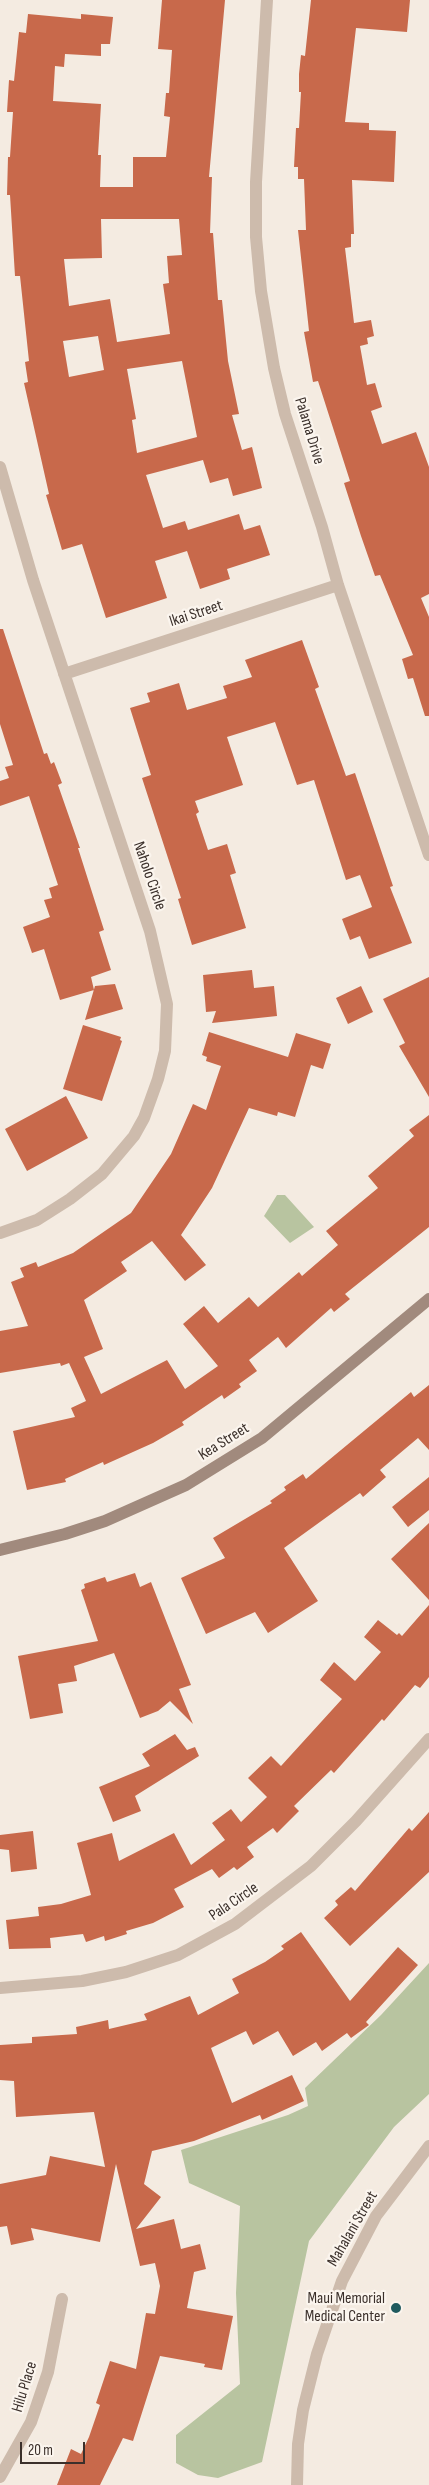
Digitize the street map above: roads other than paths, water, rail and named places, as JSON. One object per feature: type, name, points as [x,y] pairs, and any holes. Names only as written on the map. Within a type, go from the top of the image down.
[{"type":"street","name":"Palama Drive","points":[[267,0],[256,182],[256,237],[274,368],[283,405],[322,527],[338,585],[429,855]]},
{"type":"street","name":"Naholo Circle","points":[[0,468],[20,541],[150,931],[167,1004],[165,1051],[144,1118],[134,1136],[102,1174],[70,1199],[37,1220],[0,1233]]},
{"type":"street","name":"Ikai Street","points":[[64,674],[338,585]]},
{"type":"street","name":"Kea Street","points":[[0,1550],[105,1521],[186,1485],[262,1438],[429,1299]]},
{"type":"street","name":"Pala Circle","points":[[0,1988],[82,1981],[126,1972],[178,1955],[235,1924],[311,1866],[356,1821],[429,1739]]},
{"type":"street","name":"Mahalani Street","points":[[297,2485],[298,2444],[303,2410],[317,2354],[342,2281],[376,2216],[429,2146]]},
{"type":"street","name":"Hilu Place","points":[[0,2477],[31,2422],[48,2372],[62,2299]]},
{"type":"place","name":"Maui Memorial Medical Center","points":[[396,2308]]}]
